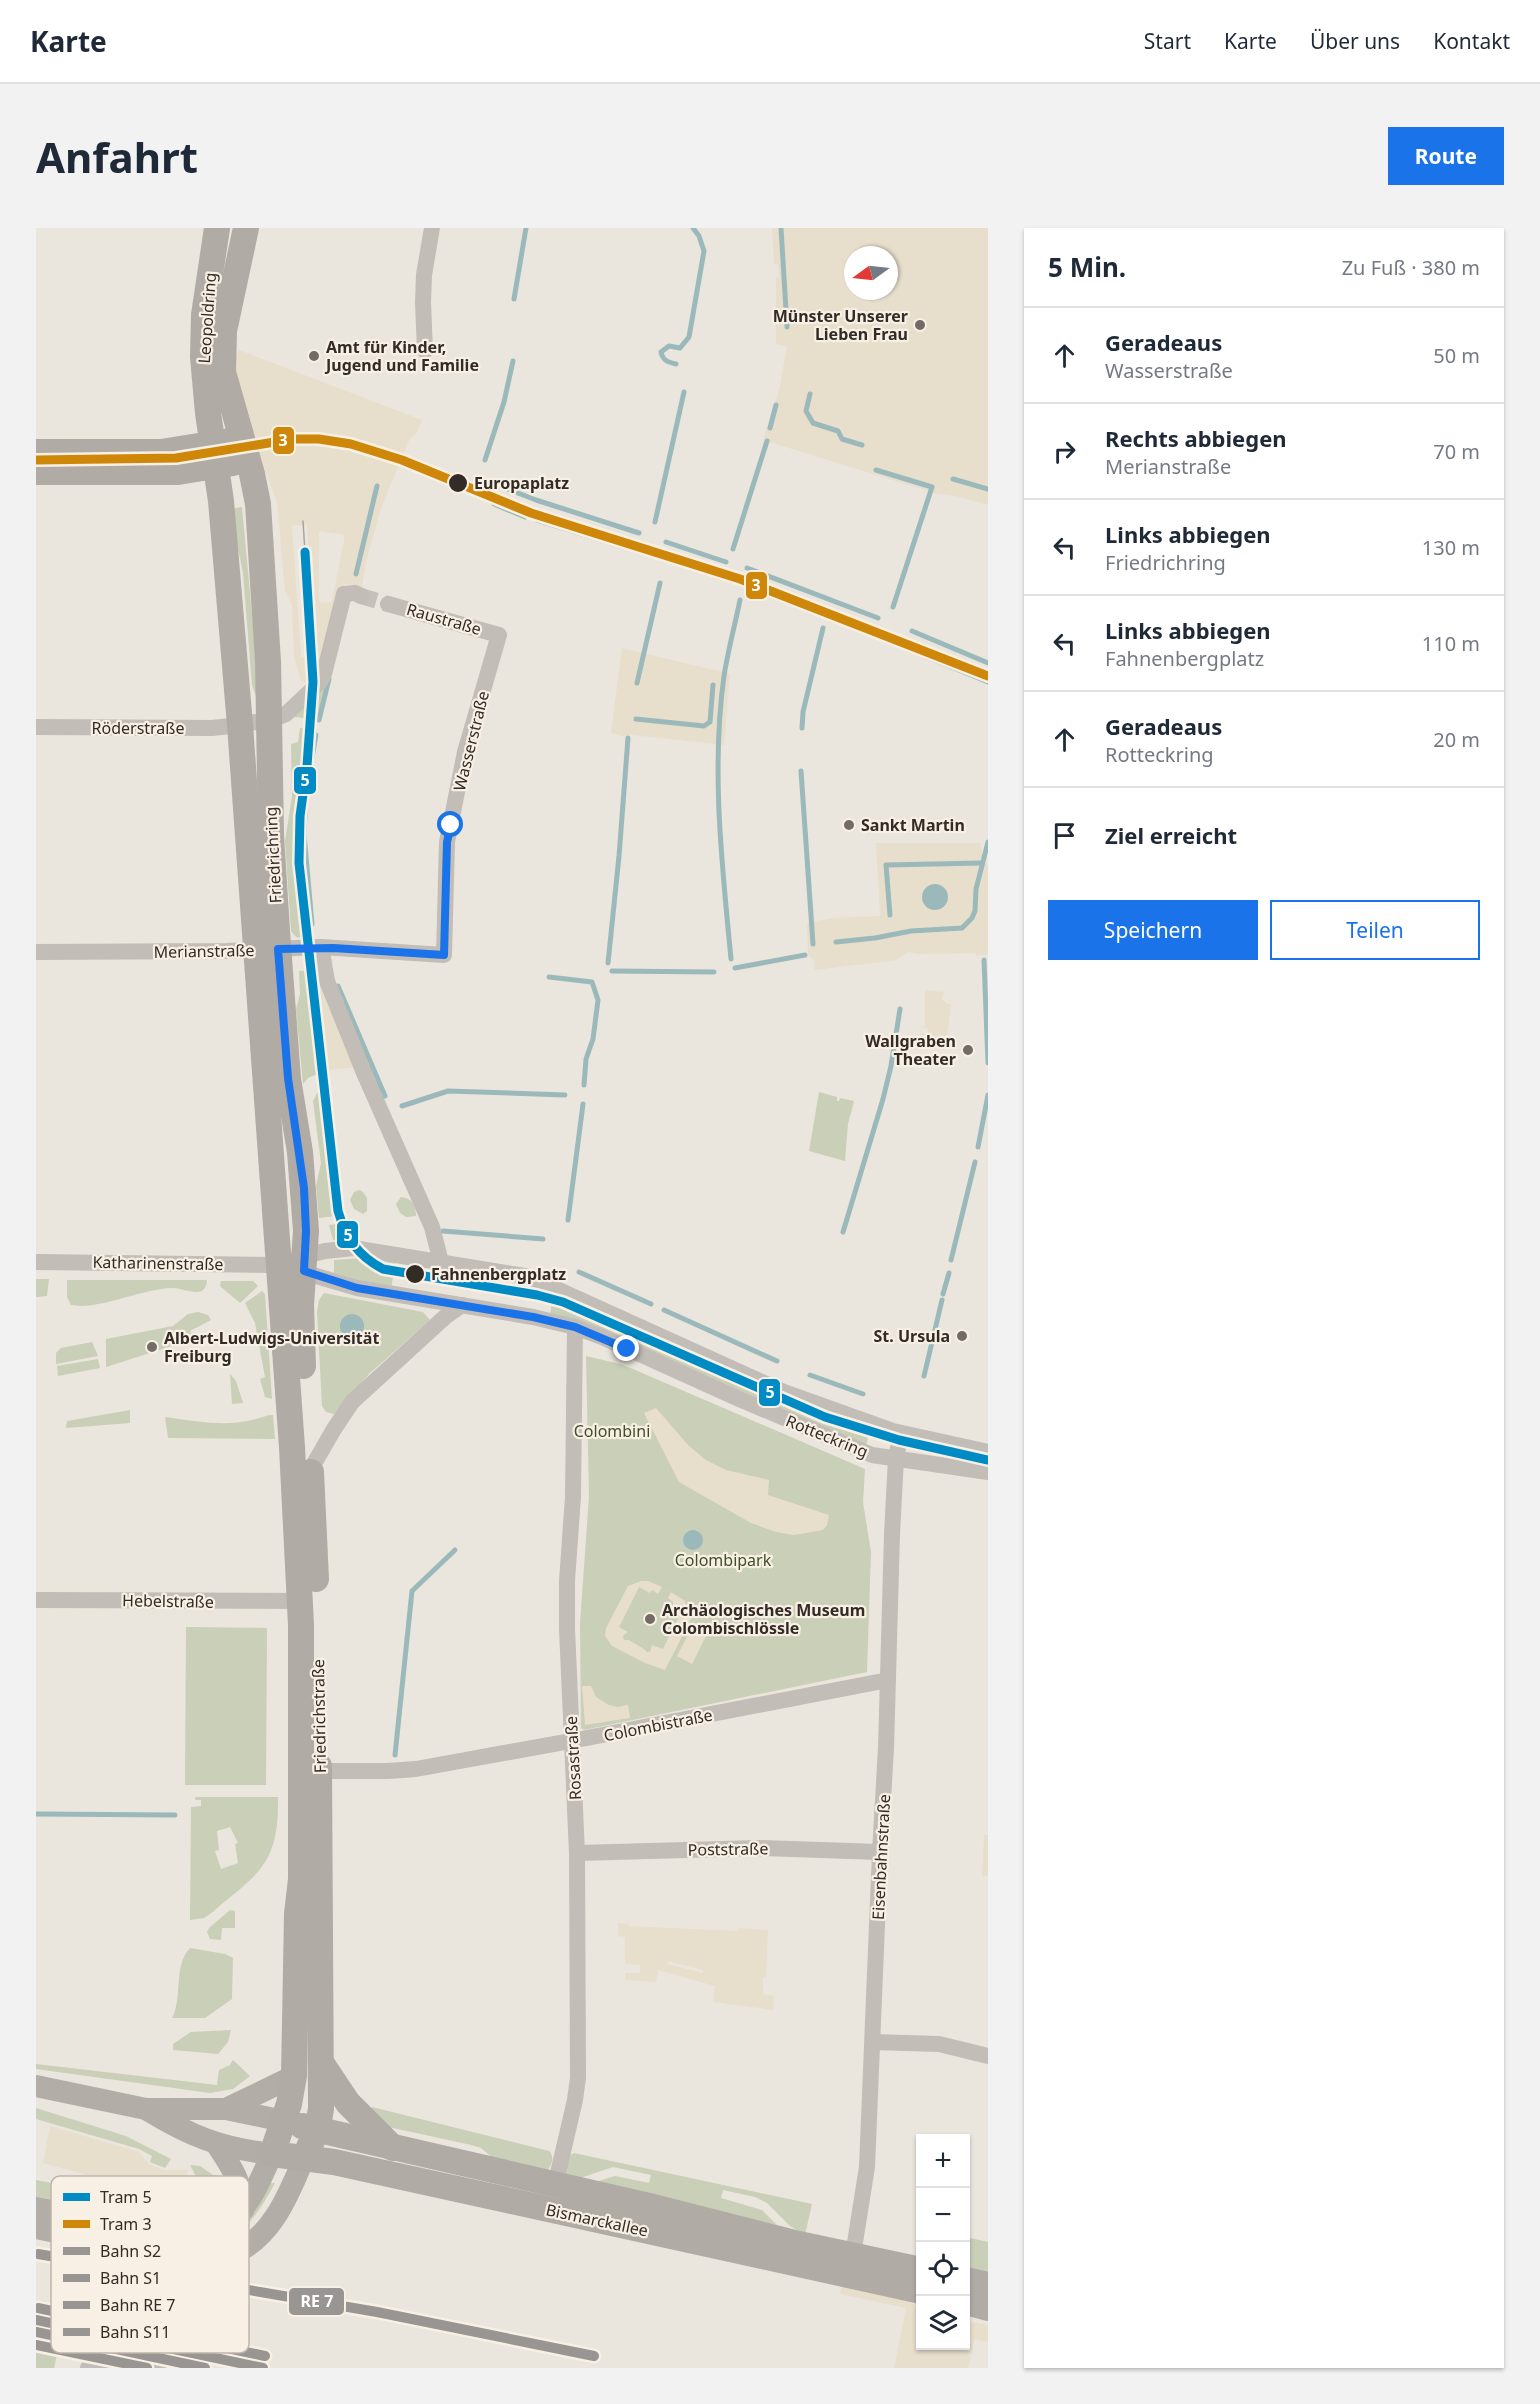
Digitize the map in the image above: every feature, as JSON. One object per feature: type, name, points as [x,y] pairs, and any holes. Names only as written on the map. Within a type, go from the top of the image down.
[{"type":"main road","name":"Leopoldring","points":[[214,456],[202,346],[217,228]]},
{"type":"main road","name":"Leopoldring","points":[[245,449],[223,372],[222,352],[224,331],[246,228]]},
{"type":"main road","points":[[36,472],[178,472],[214,456],[245,449]]},
{"type":"main road","name":"Friedrichring","points":[[245,449],[258,504],[268,661],[271,835],[267,949],[279,1265]]},
{"type":"main road","points":[[36,452],[161,452],[214,456]]},
{"type":"main road","name":"Friedrichring","points":[[214,456],[221,501],[240,725],[267,949],[304,1188],[306,1231],[304,1263]]},
{"type":"main road","name":"Friedrichstraße","points":[[304,1263],[302,1349],[316,1581],[322,2064],[321,2109],[317,2130],[304,2158]]},
{"type":"main road","name":"Friedrichstraße","points":[[272,2154],[289,2104],[294,2076],[297,1924],[301,1869],[300,1601],[279,1265]]},
{"type":"main road","points":[[322,2064],[348,2103],[393,2148]]},
{"type":"main road","points":[[225,2109],[294,2076]]},
{"type":"main road","points":[[36,2086],[146,2109],[225,2109],[284,2121]]},
{"type":"main road","points":[[146,2109],[188,2134],[217,2145],[272,2154],[249,2199]]},
{"type":"main road","name":"Bismarckallee","points":[[284,2121],[555,2186],[649,2206],[799,2244],[916,2269]]},
{"type":"main road","points":[[217,2145],[236,2176]]},
{"type":"main road","name":"Bismarckallee","points":[[272,2154],[356,2167],[916,2290]]},
{"type":"main road","points":[[249,2245],[266,2229],[287,2194],[304,2158]]},
{"type":"main road","points":[[36,2208],[51,2211]]},
{"type":"main road","points":[[36,2228],[51,2231]]},
{"type":"main road","points":[[970,2281],[988,2285]]},
{"type":"main road","points":[[970,2303],[988,2308]]},
{"type":"street","points":[[425,351],[423,293],[432,228]]},
{"type":"street","points":[[240,725],[269,720],[286,714],[320,682],[344,594],[355,593],[361,596]]},
{"type":"street","name":"Raustraße","points":[[388,604],[499,635]]},
{"type":"street","name":"Wasserstraße","points":[[444,955],[447,842],[465,752],[499,635]]},
{"type":"street","name":"Röderstraße","points":[[36,727],[212,728],[240,725]]},
{"type":"street","points":[[279,1265],[304,1263],[342,1248],[441,1262],[437,1244],[327,981],[321,947]]},
{"type":"street","name":"Merianstraße","points":[[36,952],[321,947],[444,955]]},
{"type":"street","name":"Katharinenstraße","points":[[36,1262],[279,1265]]},
{"type":"street","name":"Rotteckring","points":[[441,1262],[525,1276],[784,1392],[901,1433],[988,1452]]},
{"type":"street","points":[[304,1263],[357,1288],[533,1317],[575,1327]]},
{"type":"street","points":[[311,1469],[333,1429],[352,1402],[437,1324],[462,1305]]},
{"type":"street","name":"Rotteckring","points":[[575,1327],[865,1452],[988,1472]]},
{"type":"street","name":"Rosastraße","points":[[555,2186],[578,2078],[577,1853],[567,1581],[573,1497],[575,1327]]},
{"type":"street","name":"Eisenbahnstraße","points":[[854,2255],[867,2167],[896,1458],[901,1433]]},
{"type":"street","name":"Hebelstraße","points":[[36,1600],[300,1601]]},
{"type":"street","name":"Colombistraße","points":[[319,1771],[416,1769],[888,1680]]},
{"type":"street","name":"Poststraße","points":[[577,1853],[759,1848],[880,1852]]},
{"type":"street","points":[[873,2042],[939,2044],[988,2056]]},
{"type":"street","points":[[88,2368],[96,2362],[118,2360],[158,2368]]},
{"type":"green space","points":[[242,507],[254,636],[257,699],[252,685],[243,573],[230,509]]},
{"type":"green space","points":[[326,685],[318,719],[294,717]]},
{"type":"green space","points":[[300,728],[317,729],[308,791],[303,852],[304,894],[313,939],[296,937],[291,931],[285,841],[292,796],[291,744],[298,742]]},
{"type":"green space","points":[[316,970],[327,1070],[308,1078],[303,1084],[296,1009],[300,994],[299,971]]},
{"type":"green space","points":[[329,1083],[345,1215],[319,1218],[316,1186],[321,1163],[313,1101],[321,1086]]},
{"type":"green space","points":[[819,1092],[837,1097],[837,1101],[840,1098],[854,1101],[848,1124],[845,1161],[809,1151]]},
{"type":"green space","points":[[359,1190],[367,1198],[367,1211],[363,1214],[354,1209],[350,1200],[354,1192]]},
{"type":"green space","points":[[401,1197],[413,1203],[416,1216],[406,1217],[400,1213],[396,1204]]},
{"type":"green space","points":[[347,1223],[353,1239],[333,1240],[329,1225]]},
{"type":"green space","points":[[363,1258],[395,1263],[391,1290],[334,1273],[334,1260]]},
{"type":"green space","points":[[36,1279],[49,1279],[47,1296],[36,1297]]},
{"type":"green space","points":[[67,1280],[207,1280],[206,1286],[199,1292],[173,1288],[161,1289],[104,1303],[81,1306],[71,1305],[67,1297]]},
{"type":"green space","points":[[221,1281],[253,1281],[258,1286],[240,1303],[220,1286]]},
{"type":"green space","points":[[262,1291],[265,1294],[272,1399],[265,1397],[260,1379],[265,1377],[255,1323],[245,1303]]},
{"type":"green space","name":"Fahnenbergplatz","points":[[324,1293],[423,1312],[430,1320],[370,1373],[334,1414],[326,1412],[322,1406],[317,1312],[319,1300]]},
{"type":"green space","points":[[553,1294],[870,1428],[866,1446],[550,1315]]},
{"type":"green space","points":[[198,1312],[208,1315],[211,1320],[190,1331],[194,1339],[106,1367],[106,1339],[173,1326],[188,1314]]},
{"type":"green space","points":[[92,1342],[98,1356],[56,1364],[56,1353],[61,1348]]},
{"type":"green space","name":"Colombipark","points":[[586,1356],[633,1369],[865,1469],[863,1502],[871,1552],[867,1672],[584,1730],[581,1728],[580,1623],[589,1496]]},
{"type":"green space","points":[[98,1359],[100,1368],[58,1376],[57,1366]]},
{"type":"green space","points":[[230,1374],[236,1381],[243,1403],[232,1404]]},
{"type":"green space","points":[[130,1410],[130,1423],[66,1428],[67,1421]]},
{"type":"green space","points":[[273,1415],[275,1439],[168,1438],[165,1417],[230,1423]]},
{"type":"green space","points":[[186,1627],[267,1628],[266,1785],[185,1785]]},
{"type":"green space","points":[[195,1797],[278,1797],[275,1838],[263,1866],[210,1914],[204,1918],[190,1920],[191,1807],[201,1806],[201,1800],[195,1800]],"holes":[[[230,1827],[238,1843],[235,1844],[238,1863],[221,1869],[215,1851],[219,1850],[217,1831]]]},
{"type":"green space","points":[[230,1910],[235,1911],[235,1928],[222,1928],[221,1940],[210,1939],[207,1932],[209,1928]]},
{"type":"green space","points":[[190,1948],[225,1954],[233,1958],[232,1999],[205,2018],[172,2018],[177,2001],[182,1964]]},
{"type":"green space","points":[[231,2030],[228,2042],[218,2054],[173,2050],[173,2044],[191,2032]]},
{"type":"green space","points":[[233,2060],[250,2076],[233,2089],[210,2093],[36,2069],[36,2064],[217,2085],[219,2070],[230,2065]]},
{"type":"green space","points":[[372,2107],[549,2151],[552,2156],[551,2164],[547,2171],[498,2162],[481,2148],[384,2126],[369,2110]]},
{"type":"green space","points":[[36,2108],[126,2136],[171,2159],[165,2168],[150,2162],[152,2156],[139,2149],[36,2119]]},
{"type":"green space","points":[[574,2153],[812,2204],[805,2235],[790,2226],[767,2203],[755,2197],[723,2190],[721,2198],[762,2210],[777,2225],[592,2183],[615,2176],[649,2183],[651,2175],[613,2167],[574,2180],[567,2176],[565,2167],[567,2157]]},
{"type":"green space","points":[[190,2165],[200,2166],[218,2176],[196,2176]]},
{"type":"green space","points":[[36,2180],[51,2183],[51,2199],[36,2197]]},
{"type":"green space","points":[[270,2183],[275,2183],[260,2209],[249,2222],[249,2199]]},
{"type":"green space","points":[[970,2238],[988,2242],[988,2274],[970,2271]]},
{"type":"green space","points":[[36,2340],[51,2343],[51,2353],[57,2353],[54,2368],[36,2368]]},
{"type":"shaded area","points":[[772,228],[988,228],[988,505],[956,496],[938,494],[763,440],[780,386],[787,346],[776,344],[778,264],[774,264]]},
{"type":"shaded area","points":[[239,350],[422,420],[416,434],[410,438],[381,508],[362,586],[345,584],[337,592],[319,677],[306,683],[301,681],[294,657],[292,605],[285,590],[277,502],[261,459],[233,363]],"holes":[[[307,525],[309,558],[313,658],[301,657],[292,526]],[[319,531],[345,535],[332,601],[328,603],[320,602],[319,599]]]},
{"type":"shaded area","points":[[622,648],[730,674],[724,745],[632,735],[622,736],[611,733]]},
{"type":"shaded area","points":[[876,843],[980,843],[983,859],[988,867],[988,954],[976,956],[975,953],[920,954],[908,952],[896,960],[815,970],[814,960],[808,955],[807,923],[833,918],[880,916]]},
{"type":"shaded area","points":[[333,958],[331,977],[369,1066],[327,1070],[315,960]]},
{"type":"shaded area","points":[[925,990],[944,992],[942,999],[947,1004],[951,1004],[947,1037],[941,1035],[940,1044],[926,1042],[925,1036],[920,1035],[921,1033],[927,1034],[928,1029],[921,1027],[925,1026]]},
{"type":"shaded area","points":[[656,1408],[688,1445],[706,1460],[726,1470],[769,1480],[768,1495],[829,1515],[827,1525],[823,1530],[794,1535],[776,1532],[751,1523],[679,1482],[644,1413]]},
{"type":"shaded area","points":[[648,1581],[662,1587],[658,1594],[652,1590],[650,1593],[639,1587],[619,1627],[628,1632],[623,1636],[624,1640],[629,1640],[647,1652],[650,1652],[652,1645],[663,1649],[682,1610],[673,1606],[673,1602],[668,1598],[671,1592],[684,1600],[689,1611],[691,1619],[665,1670],[645,1663],[612,1646],[605,1636],[606,1628],[628,1586]]},
{"type":"shaded area","points":[[694,1623],[709,1630],[692,1664],[677,1656]]},
{"type":"shaded area","points":[[582,1686],[591,1686],[596,1697],[609,1705],[618,1707],[628,1705],[630,1718],[585,1725]]},
{"type":"shaded area","points":[[984,1835],[988,1835],[988,1876],[982,1876]]},
{"type":"shaded area","points":[[618,1923],[629,1924],[629,1926],[738,1931],[738,1928],[768,1930],[763,1994],[774,1996],[773,2010],[713,2002],[715,1986],[658,1970],[656,1982],[625,1980],[625,1973],[640,1973],[640,1965],[625,1964],[625,1937],[618,1936]],"holes":[[[668,1961],[703,1970],[703,1973],[667,1964]]]},
{"type":"shaded area","points":[[50,2126],[139,2152],[149,2164],[163,2170],[188,2170],[186,2176],[91,2176],[43,2163]]},
{"type":"shaded area","points":[[843,2282],[902,2295],[916,2307],[916,2350],[970,2350],[970,2322],[988,2325],[988,2342],[974,2339],[968,2368],[894,2368],[906,2308],[840,2294]]},
{"type":"water","points":[[935,884],[944,888],[948,897],[944,906],[935,910],[926,906],[922,897],[926,888]]},
{"type":"water","points":[[352,1314],[360,1318],[364,1326],[360,1334],[352,1338],[344,1334],[340,1326],[344,1318]]},
{"type":"water","points":[[693,1530],[700,1533],[703,1540],[700,1547],[693,1550],[686,1547],[683,1540],[686,1533]]},
{"type":"waterway","points":[[514,299],[526,228]]},
{"type":"waterway","points":[[676,364],[666,361],[661,352],[669,346],[680,348],[689,337],[704,251],[699,236],[693,228]]},
{"type":"waterway","points":[[781,228],[787,327]]},
{"type":"waterway","points":[[485,460],[504,402],[513,361]]},
{"type":"waterway","points":[[655,522],[684,392]]},
{"type":"waterway","points":[[810,394],[806,411],[813,423],[838,431],[842,439],[862,445]]},
{"type":"waterway","points":[[770,428],[776,405]]},
{"type":"waterway","points":[[733,549],[767,441]]},
{"type":"waterway","points":[[876,470],[932,487],[893,607]]},
{"type":"waterway","points":[[953,479],[988,489]]},
{"type":"waterway","points":[[487,481],[536,500],[639,533]]},
{"type":"waterway","points":[[356,574],[377,486]]},
{"type":"waterway","points":[[494,504],[525,517]]},
{"type":"waterway","points":[[537,520],[644,553]]},
{"type":"waterway","points":[[666,542],[726,562]]},
{"type":"waterway","points":[[670,561],[732,581]]},
{"type":"waterway","points":[[747,568],[878,618]]},
{"type":"waterway","points":[[637,683],[660,583]]},
{"type":"waterway","points":[[749,587],[824,616]]},
{"type":"waterway","points":[[731,959],[719,817],[718,746],[724,676],[740,600]]},
{"type":"waterway","points":[[847,624],[988,682]]},
{"type":"waterway","points":[[802,728],[803,712],[823,628]]},
{"type":"waterway","points":[[912,631],[988,663]]},
{"type":"waterway","points":[[319,720],[329,679]]},
{"type":"waterway","points":[[636,719],[704,726],[710,722],[713,685]]},
{"type":"waterway","points":[[312,924],[304,834],[306,792],[316,735]]},
{"type":"waterway","points":[[608,963],[628,738]]},
{"type":"waterway","points":[[801,771],[813,944]]},
{"type":"waterway","points":[[836,942],[911,931],[962,928],[972,918],[975,911],[976,889],[988,842]]},
{"type":"waterway","points":[[890,915],[886,865],[981,863]]},
{"type":"waterway","points":[[735,968],[805,955]]},
{"type":"waterway","points":[[984,960],[988,1063]]},
{"type":"waterway","points":[[612,971],[714,972]]},
{"type":"waterway","points":[[549,977],[592,982],[598,1000],[593,1039],[586,1059],[584,1085]]},
{"type":"waterway","points":[[338,986],[385,1096]]},
{"type":"waterway","points":[[843,1232],[883,1099],[900,1009]]},
{"type":"waterway","points":[[402,1106],[448,1091],[565,1095]]},
{"type":"waterway","points":[[978,1147],[988,1095]]},
{"type":"waterway","points":[[568,1220],[583,1104]]},
{"type":"waterway","points":[[951,1260],[975,1162]]},
{"type":"waterway","points":[[443,1231],[543,1239]]},
{"type":"waterway","points":[[579,1272],[651,1304]]},
{"type":"waterway","points":[[943,1294],[949,1273]]},
{"type":"waterway","points":[[924,1376],[942,1300]]},
{"type":"waterway","points":[[664,1310],[777,1361]]},
{"type":"waterway","points":[[810,1375],[863,1394]]},
{"type":"waterway","points":[[395,1755],[412,1591],[455,1550]]},
{"type":"waterway","points":[[36,1814],[175,1815]]},
{"type":"tunnel","points":[[361,596],[388,604]]},
{"type":"tram line","name":"3","points":[[36,460],[176,458],[293,439],[319,439],[351,444],[402,460],[531,513],[740,579],[988,676]]},
{"type":"tram line","points":[[303,521],[305,552]]},
{"type":"tram line","name":"5","points":[[305,552],[313,682],[307,766],[300,816],[299,863],[338,1211],[354,1245],[374,1264],[383,1269],[537,1295],[563,1302],[825,1417],[899,1440],[988,1460]]},
{"type":"rail line","name":"S2","points":[[36,2320],[51,2323]]},
{"type":"rail line","name":"S1","points":[[36,2332],[51,2335]]},
{"type":"rail line","name":"S11","points":[[36,2345],[51,2348]]},
{"type":"rail line","name":"S11","points":[[75,2353],[147,2368]]},
{"type":"rail line","name":"S1","points":[[135,2353],[205,2368]]},
{"type":"rail line","name":"S2","points":[[192,2353],[263,2368]]},
{"type":"transit line","points":[[38,2254],[51,2256]]},
{"type":"transit line","points":[[249,2290],[377,2312],[594,2356]]},
{"type":"transit line","points":[[38,2308],[51,2311]]},
{"type":"transit line","points":[[249,2353],[265,2356]]},
{"type":"place","name":"Münster Unserer Lieben Frau","points":[[920,325]]},
{"type":"place","name":"Amt für Kinder, Jugend und Familie","points":[[314,356]]},
{"type":"place","name":"Europaplatz","points":[[458,483]]},
{"type":"place","name":"Sankt Martin","points":[[849,825]]},
{"type":"place","name":"Wallgraben Theater","points":[[968,1050]]},
{"type":"place","name":"Fahnenbergplatz","points":[[415,1274]]},
{"type":"place","name":"St. Ursula","points":[[962,1336]]},
{"type":"place","name":"Albert-Ludwigs-Universität Freiburg","points":[[152,1347]]},
{"type":"place","name":"Archäologisches Museum Colombischlössle","points":[[650,1619]]},
{"type":"route","points":[[451,825],[447,842],[444,955],[314,947],[278,949],[288,1078],[304,1188],[306,1231],[304,1271],[357,1288],[533,1317],[575,1327],[627,1349]]},
{"type":"park label","name":"Colombini","points":[[612,1431]]}]
